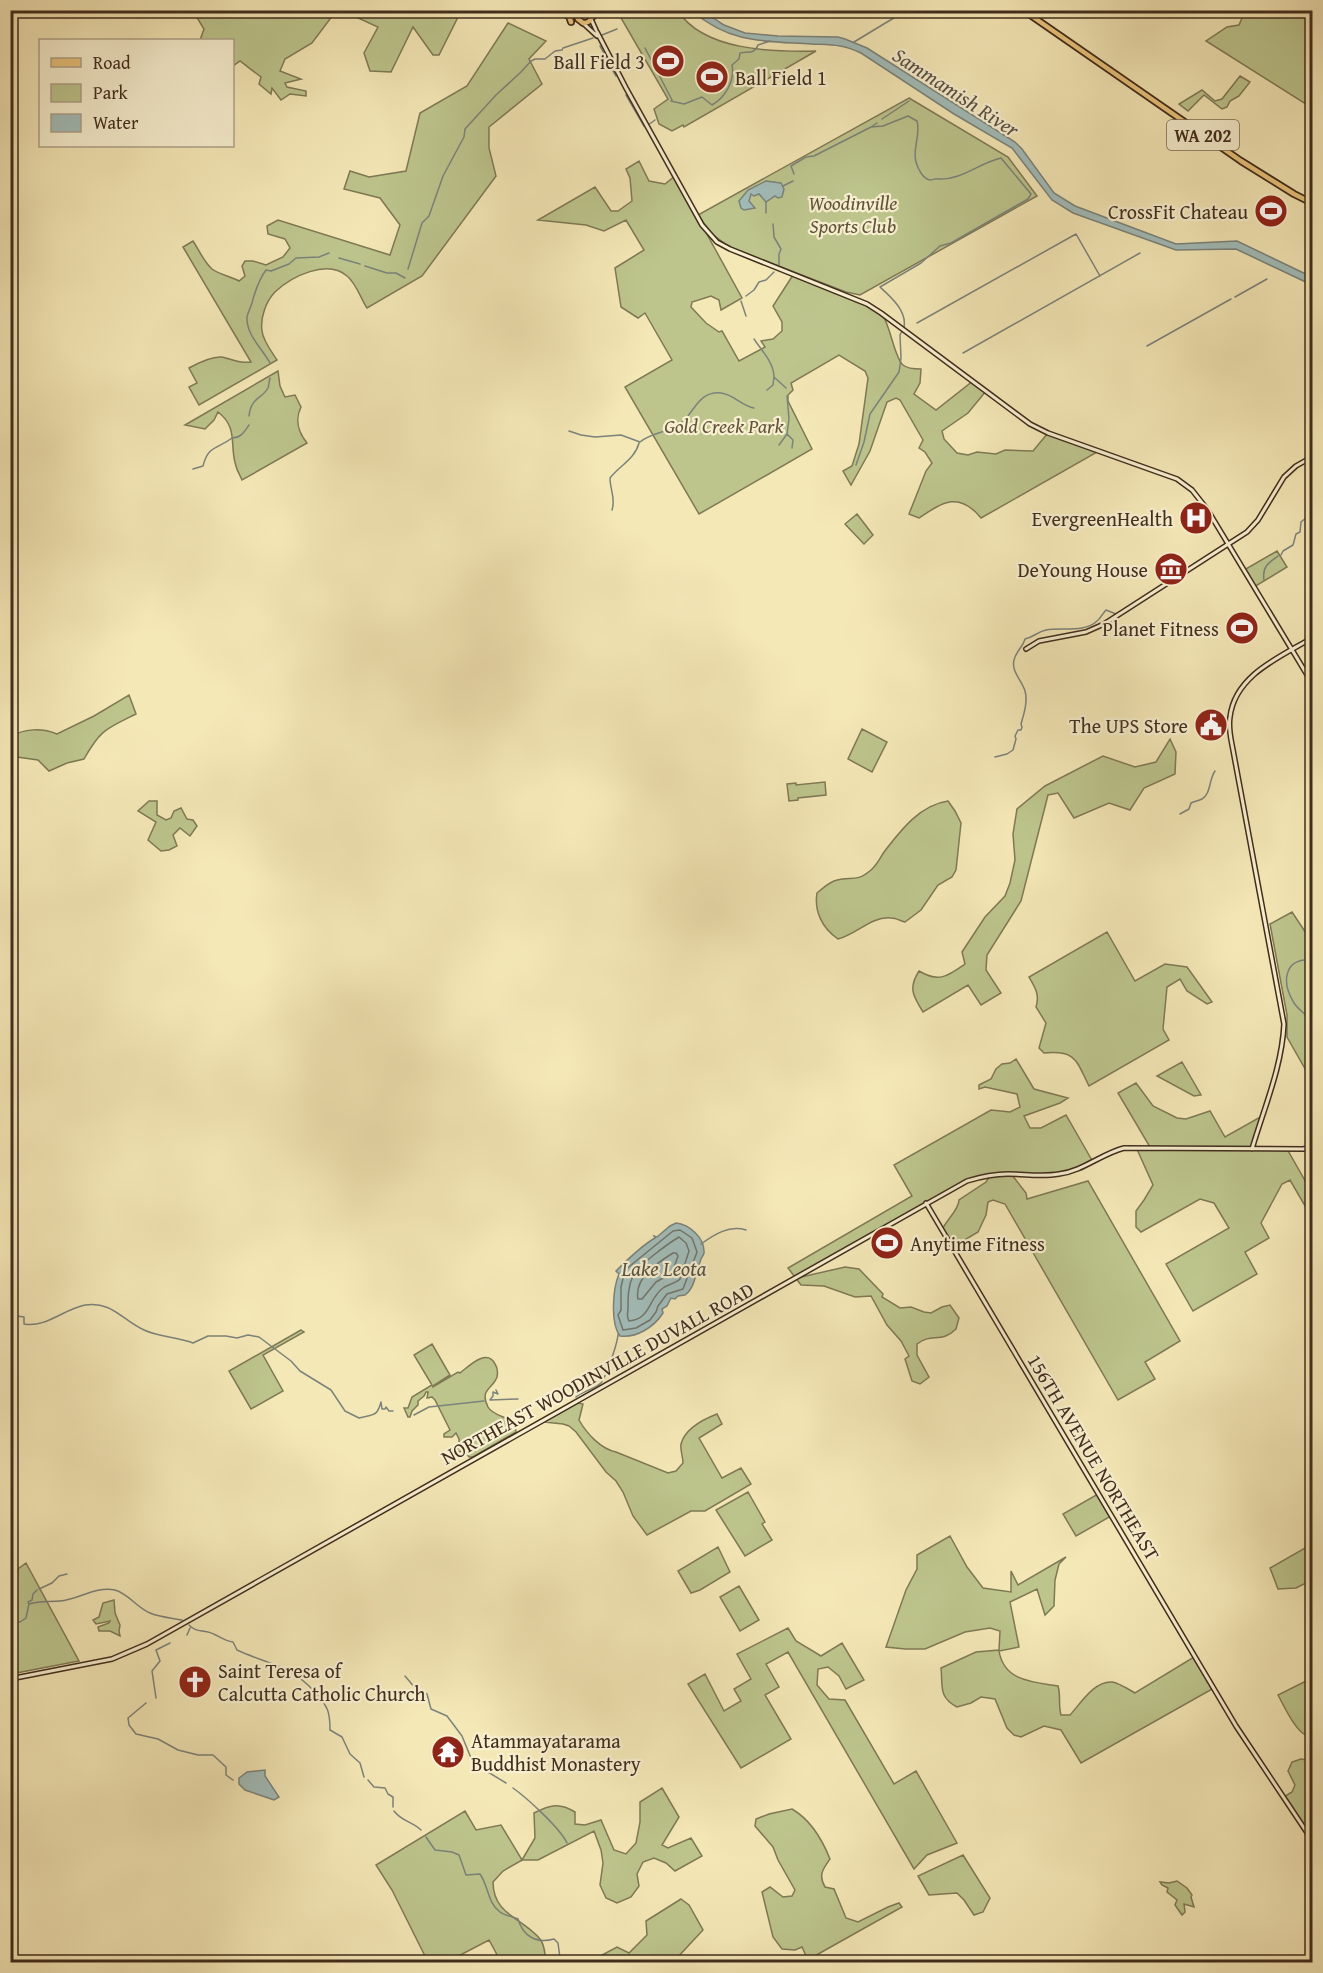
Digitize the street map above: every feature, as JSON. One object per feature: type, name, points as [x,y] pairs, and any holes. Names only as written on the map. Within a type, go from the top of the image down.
[{"type":"main road","points":[[557,10],[578,13],[579,21],[597,33]]},
{"type":"main road","points":[[557,10],[569,16],[571,22]]},
{"type":"main road","points":[[591,10],[591,18],[597,33],[702,225],[717,242],[867,304],[1030,424],[1053,435],[1166,474],[1192,489],[1229,544],[1312,683]]},
{"type":"main road","points":[[583,23],[588,22],[601,10]]},
{"type":"main road","name":"WA 202","points":[[1023,10],[1241,161],[1294,194],[1312,202]]},
{"type":"main road","points":[[1026,649],[1039,640],[1086,632],[1098,627],[1119,616],[1229,544],[1255,524],[1290,471],[1312,457]]},
{"type":"main road","points":[[1252,1149],[1280,1056],[1284,1024],[1233,750],[1230,716],[1236,695],[1245,682],[1259,670],[1312,638]]},
{"type":"main road","name":"NORTHEAST WOODINVILLE DUVALL ROAD","points":[[10,1679],[106,1660],[147,1644],[960,1184],[1002,1174],[1035,1176],[1071,1172],[1124,1148],[1303,1149],[1312,1147]]},
{"type":"main road","name":"156TH AVENUE NORTHEAST","points":[[926,1203],[1236,1726],[1312,1840]]},
{"type":"green space","points":[[461,10],[439,55],[433,55],[413,27],[391,72],[370,71],[364,53],[378,27],[343,11]]},
{"type":"green space","points":[[193,11],[336,11],[312,43],[285,59],[280,71],[301,79],[285,83],[287,87],[306,91],[306,96],[290,94],[281,100],[272,88],[271,94],[259,84],[261,77],[240,61],[234,65],[234,39],[200,39],[204,29]]},
{"type":"green space","points":[[617,11],[678,11],[704,34],[722,41],[760,49],[816,51],[684,127],[683,125],[672,131],[659,124],[654,109],[668,99]]},
{"type":"green space","points":[[1245,11],[1312,11],[1312,108],[1206,41],[1227,27],[1239,25]]},
{"type":"green space","points":[[508,23],[546,41],[529,59],[542,84],[489,127],[489,148],[496,176],[422,276],[367,308],[353,283],[339,271],[320,269],[291,280],[275,292],[269,300],[262,321],[264,339],[277,360],[199,405],[189,387],[197,383],[189,368],[205,360],[218,357],[251,362],[183,247],[193,241],[212,269],[239,281],[245,276],[242,266],[245,261],[266,265],[283,257],[290,248],[285,239],[268,234],[267,226],[278,220],[390,255],[400,225],[380,198],[344,189],[350,171],[369,177],[406,171],[420,113],[467,86]]},
{"type":"green space","points":[[1240,76],[1250,82],[1239,96],[1230,101],[1227,107],[1222,109],[1204,95],[1188,111],[1179,104],[1202,90],[1215,101],[1222,99]]},
{"type":"green space","name":"Woodinville Sports Club","points":[[909,98],[1008,157],[1037,196],[860,295],[846,292],[729,247],[711,233],[698,215]]},
{"type":"green space","name":"Gold Creek Park","points":[[639,161],[649,181],[665,184],[675,176],[742,298],[721,310],[719,300],[711,296],[692,302],[691,307],[706,323],[719,332],[722,331],[739,361],[765,347],[761,341],[773,339],[782,331],[782,322],[773,306],[793,275],[854,298],[882,314],[900,361],[907,367],[921,369],[920,383],[914,394],[936,410],[973,381],[986,391],[968,413],[942,431],[944,439],[957,453],[968,455],[977,452],[996,454],[1005,450],[1033,451],[1048,433],[1099,451],[981,518],[965,504],[951,502],[936,507],[919,518],[909,514],[926,471],[932,463],[925,452],[919,448],[923,440],[900,400],[896,398],[887,402],[870,451],[851,485],[843,471],[852,466],[859,444],[868,378],[865,371],[839,355],[791,383],[793,390],[788,395],[788,401],[812,449],[699,514],[625,387],[672,360],[645,313],[638,318],[621,307],[615,268],[644,250],[626,220],[604,231],[586,225],[538,220],[595,187],[611,211],[618,211],[632,201],[630,178],[626,169]]},
{"type":"green space","points":[[278,371],[280,386],[285,397],[295,395],[301,407],[298,425],[307,443],[242,480],[234,459],[231,431],[225,418],[218,412],[205,429],[185,425]]},
{"type":"green space","points":[[857,514],[873,535],[864,544],[845,524]]},
{"type":"green space","points":[[1277,551],[1287,567],[1254,587],[1244,570]]},
{"type":"green space","points":[[129,695],[136,714],[105,731],[95,741],[84,759],[49,771],[38,760],[17,757],[11,753],[11,737],[16,734],[33,730],[57,734]]},
{"type":"green space","points":[[862,729],[887,742],[872,772],[848,759]]},
{"type":"green space","points":[[1170,739],[1176,752],[1175,774],[1144,788],[1130,810],[1109,803],[1074,818],[1058,793],[1048,795],[1021,901],[987,955],[986,970],[1001,993],[981,1005],[968,985],[923,1012],[913,992],[919,971],[932,977],[943,977],[965,964],[962,952],[985,917],[1005,896],[1015,860],[1013,834],[1017,809],[1045,786],[1103,756],[1135,767],[1156,762]]},
{"type":"green space","points":[[825,782],[826,795],[789,801],[787,784]]},
{"type":"green space","points":[[149,801],[157,801],[157,815],[166,820],[171,818],[174,811],[181,808],[187,819],[193,820],[197,826],[190,836],[180,828],[173,835],[177,846],[161,851],[148,840],[156,822],[138,811]]},
{"type":"green space","points":[[948,801],[961,823],[956,870],[952,877],[938,885],[921,910],[905,922],[884,918],[845,937],[838,939],[832,935],[820,919],[817,893],[834,881],[857,878],[866,874],[875,866],[904,827],[920,813],[938,803]]},
{"type":"green space","points":[[1292,912],[1312,942],[1312,1081],[1287,1037],[1287,1015],[1270,924]]},
{"type":"green space","points":[[1107,932],[1135,981],[1165,964],[1187,967],[1212,1002],[1207,1004],[1187,991],[1180,979],[1167,987],[1163,1029],[1169,1040],[1089,1086],[1081,1069],[1069,1055],[1055,1052],[1044,1053],[1039,1048],[1046,1023],[1036,1007],[1037,995],[1029,977]]},
{"type":"green space","points":[[1016,1059],[1034,1089],[1068,1098],[1024,1116],[1030,1128],[1041,1128],[1066,1115],[1093,1162],[1061,1174],[1012,1175],[1026,1193],[1027,1199],[1088,1181],[1180,1341],[1145,1362],[1155,1379],[1118,1400],[1005,1204],[993,1200],[988,1202],[986,1215],[978,1232],[953,1247],[942,1230],[957,1208],[959,1200],[986,1182],[990,1176],[967,1181],[797,1278],[845,1267],[859,1269],[883,1294],[882,1297],[900,1308],[911,1307],[931,1313],[950,1305],[959,1318],[956,1329],[946,1336],[927,1339],[917,1344],[917,1355],[929,1377],[920,1384],[912,1381],[905,1359],[909,1356],[901,1341],[887,1325],[871,1296],[855,1297],[824,1286],[801,1285],[788,1268],[912,1196],[894,1165],[991,1110],[1010,1112],[1020,1107],[1017,1094],[985,1087],[979,1089],[979,1085],[991,1079],[996,1069],[1002,1064]]},
{"type":"green space","points":[[1182,1062],[1201,1095],[1194,1096],[1157,1076]]},
{"type":"green space","points":[[1136,1083],[1153,1106],[1177,1118],[1186,1119],[1210,1111],[1225,1137],[1262,1116],[1252,1149],[1287,1149],[1312,1193],[1312,1218],[1290,1180],[1282,1184],[1261,1223],[1269,1238],[1245,1252],[1257,1274],[1193,1311],[1166,1264],[1229,1228],[1214,1203],[1200,1199],[1141,1232],[1136,1227],[1136,1211],[1153,1185],[1136,1147],[1150,1147],[1118,1093]]},
{"type":"green space","points":[[301,1330],[304,1332],[263,1355],[283,1391],[251,1409],[229,1371]]},
{"type":"green space","points":[[432,1344],[450,1375],[433,1387],[458,1372],[460,1373],[478,1360],[487,1358],[492,1360],[498,1370],[495,1381],[485,1396],[488,1407],[515,1424],[516,1432],[473,1457],[469,1457],[465,1451],[457,1452],[459,1439],[456,1433],[452,1437],[444,1437],[444,1434],[450,1430],[435,1400],[432,1397],[427,1398],[428,1392],[418,1401],[418,1405],[408,1417],[404,1408],[408,1408],[412,1397],[432,1385],[414,1355]]},
{"type":"green space","points":[[578,1403],[583,1404],[579,1420],[600,1444],[668,1473],[676,1471],[683,1463],[681,1444],[686,1434],[701,1422],[717,1414],[722,1424],[699,1438],[722,1478],[741,1468],[751,1484],[705,1511],[691,1511],[647,1535],[633,1516],[616,1481],[606,1472],[576,1432],[563,1424],[544,1422]]},
{"type":"green space","points":[[748,1492],[772,1540],[745,1556],[716,1510]]},
{"type":"green space","points":[[1098,1494],[1111,1516],[1076,1536],[1063,1514]]},
{"type":"green space","points":[[950,1536],[967,1567],[983,1588],[1011,1592],[1011,1571],[1018,1585],[1066,1557],[1059,1564],[1055,1580],[1054,1606],[1045,1615],[1037,1589],[1010,1602],[1019,1647],[999,1651],[1002,1661],[1013,1674],[1029,1681],[1058,1686],[1061,1715],[1070,1715],[1099,1685],[1112,1682],[1135,1693],[1194,1657],[1214,1688],[1081,1763],[1061,1730],[1044,1726],[1021,1737],[1014,1735],[1007,1728],[995,1699],[981,1697],[957,1707],[944,1695],[941,1668],[976,1652],[999,1650],[1000,1631],[990,1628],[965,1632],[925,1649],[886,1647],[906,1590],[917,1569],[917,1555]]},
{"type":"green space","points":[[1312,1544],[1312,1580],[1296,1588],[1278,1589],[1270,1568]]},
{"type":"green space","points":[[718,1547],[730,1572],[691,1593],[678,1571]]},
{"type":"green space","points":[[26,1563],[79,1661],[11,1674],[11,1601],[16,1599],[18,1569]]},
{"type":"green space","points":[[739,1586],[759,1620],[740,1631],[720,1597]]},
{"type":"green space","points":[[114,1600],[115,1613],[120,1625],[120,1636],[110,1631],[99,1631],[98,1627],[110,1621],[96,1624],[93,1620],[99,1617],[103,1603]]},
{"type":"green space","points":[[788,1628],[796,1641],[821,1656],[842,1643],[864,1680],[846,1689],[839,1676],[828,1667],[818,1669],[817,1685],[829,1699],[845,1700],[894,1784],[916,1771],[957,1843],[927,1855],[914,1869],[788,1652],[766,1664],[779,1687],[765,1695],[791,1739],[741,1768],[688,1684],[705,1674],[724,1711],[741,1701],[734,1689],[751,1679],[737,1654]]},
{"type":"green space","points":[[1312,1678],[1312,1744],[1294,1724],[1278,1695]]},
{"type":"green space","points":[[1307,1760],[1312,1765],[1312,1840],[1282,1798],[1292,1792],[1295,1785],[1288,1771],[1292,1762]]},
{"type":"green space","points":[[662,1788],[679,1817],[662,1845],[668,1848],[691,1838],[702,1856],[675,1871],[666,1863],[654,1858],[643,1862],[637,1874],[639,1886],[631,1897],[617,1903],[606,1898],[600,1885],[603,1863],[594,1831],[538,1860],[522,1860],[535,1838],[534,1813],[554,1806],[575,1812],[575,1824],[585,1825],[601,1820],[614,1850],[626,1854],[636,1843],[640,1822],[640,1802]]},
{"type":"green space","points":[[792,1809],[810,1824],[823,1844],[830,1859],[822,1872],[823,1883],[825,1887],[834,1889],[846,1918],[858,1922],[899,1903],[902,1907],[804,1962],[807,1958],[802,1947],[795,1950],[782,1949],[773,1937],[762,1892],[770,1887],[783,1897],[792,1896],[795,1890],[773,1847],[755,1826],[756,1819]]},
{"type":"green space","points":[[465,1811],[476,1830],[501,1825],[522,1860],[503,1871],[493,1882],[494,1893],[503,1909],[542,1941],[546,1962],[501,1962],[489,1940],[447,1962],[428,1962],[392,1890],[376,1865]]},
{"type":"green space","points":[[963,1855],[990,1898],[983,1912],[974,1915],[957,1893],[929,1895],[918,1876]]},
{"type":"green space","points":[[1177,1881],[1192,1895],[1194,1907],[1184,1904],[1185,1912],[1182,1915],[1175,1905],[1177,1900],[1160,1882]]},
{"type":"green space","points":[[681,1899],[689,1905],[703,1930],[677,1958],[679,1962],[589,1962],[617,1947],[629,1953],[647,1935],[646,1921]]},
{"type":"water","points":[[692,11],[703,11],[724,25],[745,33],[838,37],[867,48],[1015,142],[1054,193],[1075,206],[1176,244],[1237,241],[1312,277],[1312,285],[1236,249],[1176,250],[1073,213],[1052,200],[1012,148],[954,114],[861,53],[837,46],[748,39],[720,30]]},
{"type":"water","points":[[766,181],[781,183],[784,189],[782,197],[775,196],[766,202],[759,194],[754,196],[751,194],[749,201],[755,208],[744,210],[741,208],[739,201],[748,190]]},
{"type":"water","name":"Lake Leota","points":[[676,1223],[686,1226],[695,1233],[704,1247],[693,1285],[685,1295],[675,1299],[671,1298],[667,1306],[662,1309],[663,1313],[650,1327],[633,1335],[620,1336],[614,1314],[615,1288],[619,1274],[616,1271],[639,1249],[655,1238],[654,1236],[657,1237]]},
{"type":"water","points":[[265,1770],[265,1776],[279,1797],[274,1800],[245,1790],[239,1784],[239,1778],[247,1772]]},
{"type":"waterway","points":[[854,42],[907,10]]},
{"type":"waterway","points":[[602,35],[617,29]]},
{"type":"waterway","points":[[408,269],[422,223],[429,216],[443,176],[464,137],[465,129],[531,61],[545,59],[555,51],[593,38]]},
{"type":"waterway","points":[[671,101],[684,104],[702,97],[712,105],[717,102],[728,88],[733,71],[732,65],[739,59],[740,53],[753,51],[758,45],[770,41]]},
{"type":"waterway","points":[[600,46],[611,67]]},
{"type":"waterway","points":[[645,48],[672,100]]},
{"type":"waterway","points":[[613,71],[616,76]]},
{"type":"waterway","points":[[626,95],[644,126]]},
{"type":"waterway","points":[[882,119],[909,101]]},
{"type":"waterway","points":[[871,127],[883,126],[908,116],[917,121],[915,157],[919,171],[927,179],[955,177],[1001,158],[1031,194],[1028,199],[951,243],[940,246],[921,263],[880,287],[901,310],[904,327]]},
{"type":"waterway","points":[[648,125],[655,120]]},
{"type":"waterway","points":[[794,174],[791,166],[877,123]]},
{"type":"waterway","points":[[783,186],[793,181]]},
{"type":"waterway","points":[[766,202],[766,213]]},
{"type":"waterway","points":[[773,224],[774,237],[781,249],[779,254]]},
{"type":"waterway","points":[[917,323],[1076,234],[1100,276]]},
{"type":"waterway","points":[[270,363],[247,324],[247,317],[261,277],[266,270],[271,271],[289,264],[296,258],[319,257],[329,253]]},
{"type":"waterway","points":[[963,353],[1140,253]]},
{"type":"waterway","points":[[779,255],[779,265]]},
{"type":"waterway","points":[[339,258],[360,264]]},
{"type":"waterway","points":[[365,266],[387,273],[396,273],[405,278]]},
{"type":"waterway","points":[[746,296],[759,282],[766,280],[774,272]]},
{"type":"waterway","points":[[1235,297],[1267,279]]},
{"type":"waterway","points":[[1147,346],[1231,299]]},
{"type":"waterway","points":[[741,301],[746,316]]},
{"type":"waterway","points":[[856,465],[870,414],[899,372],[902,331]]},
{"type":"waterway","points":[[754,339],[770,362],[774,377],[786,388]]},
{"type":"waterway","points":[[767,390],[773,385],[774,377]]},
{"type":"waterway","points":[[249,416],[254,402],[268,388],[270,378]]},
{"type":"waterway","points":[[569,431],[595,437],[621,435],[640,442],[677,426],[687,418],[702,398],[714,393],[725,394],[754,408]]},
{"type":"waterway","points":[[787,396],[789,419],[787,434],[793,440],[792,448]]},
{"type":"waterway","points":[[193,469],[203,466],[211,451],[232,438],[240,436],[249,425]]},
{"type":"waterway","points":[[779,445],[787,434]]},
{"type":"waterway","points":[[612,510],[610,478],[630,458],[639,443]]},
{"type":"waterway","points":[[1281,555],[1293,545],[1296,534],[1300,532],[1301,522],[1312,513]]},
{"type":"waterway","points":[[1264,580],[1266,566],[1278,556]]},
{"type":"waterway","points":[[995,757],[1013,750],[1015,736],[1022,727],[1026,695],[1013,664],[1025,639],[1046,630],[1073,629],[1092,625],[1106,610],[1116,614]]},
{"type":"waterway","points":[[1180,814],[1189,809],[1191,803],[1205,797],[1215,771]]},
{"type":"waterway","points":[[1312,960],[1296,963],[1291,967],[1287,980],[1287,987],[1294,1003],[1312,1025]]},
{"type":"waterway","points":[[701,1244],[728,1230],[746,1230]]},
{"type":"waterway","points":[[10,1315],[24,1317],[24,1324],[32,1324],[47,1321],[77,1307],[94,1305],[110,1309],[150,1332],[193,1343],[208,1336],[259,1337],[291,1361],[300,1371],[331,1390],[345,1411],[359,1418],[376,1413],[381,1402],[382,1409],[386,1407],[389,1411],[393,1411]]},
{"type":"waterway","points":[[576,1397],[601,1383],[618,1334]]},
{"type":"waterway","points":[[496,1390],[498,1394],[493,1392],[490,1400],[518,1399]]},
{"type":"waterway","points":[[414,1415],[429,1407],[484,1401]]},
{"type":"waterway","points":[[39,1589],[52,1583],[59,1576],[67,1574]]},
{"type":"waterway","points":[[10,1621],[20,1622],[26,1618],[29,1604],[67,1600],[108,1589],[120,1592],[150,1613],[182,1620]]},
{"type":"waterway","points":[[29,1604],[28,1602],[32,1600],[37,1590]]},
{"type":"waterway","points":[[189,1625],[196,1630],[233,1642],[237,1650],[287,1670],[305,1683],[325,1706],[329,1714],[330,1730],[342,1737],[350,1754],[360,1763],[364,1777]]},
{"type":"waterway","points":[[187,1635],[190,1628]]},
{"type":"waterway","points":[[156,1698],[152,1671],[160,1661],[156,1650],[170,1643]]},
{"type":"waterway","points":[[405,1676],[416,1689],[427,1694],[431,1709],[447,1716],[462,1736],[471,1758],[483,1769],[506,1783]]},
{"type":"waterway","points":[[146,1703],[128,1718],[129,1725],[136,1734],[158,1739],[178,1750],[198,1755],[213,1755],[226,1767],[226,1775],[233,1780]]},
{"type":"waterway","points":[[368,1780],[374,1787],[385,1788],[393,1797],[393,1807]]},
{"type":"waterway","points":[[513,1788],[551,1822],[567,1843]]},
{"type":"waterway","points":[[394,1811],[421,1830]]},
{"type":"waterway","points":[[426,1837],[435,1850],[459,1855],[466,1875],[480,1874],[496,1908],[518,1919],[527,1934],[541,1940],[554,1939],[558,1943],[560,1958],[563,1962]]},
{"type":"place","name":"Ball Field 3","points":[[668,61]]},
{"type":"place","name":"Ball Field 1","points":[[712,77]]},
{"type":"place","name":"CrossFit Chateau","points":[[1271,211]]},
{"type":"place","name":"EvergreenHealth","points":[[1196,518]]},
{"type":"place","name":"DeYoung House","points":[[1171,569]]},
{"type":"place","name":"Planet Fitness","points":[[1242,628]]},
{"type":"place","name":"The UPS Store","points":[[1211,725]]},
{"type":"place","name":"Anytime Fitness","points":[[887,1243]]},
{"type":"place","name":"Saint Teresa of Calcutta Catholic Church","points":[[195,1682]]},
{"type":"place","name":"Atammayatarama Buddhist Monastery","points":[[448,1752]]},
{"type":"water label","name":"Sammamish River","points":[[956,92]]}]
